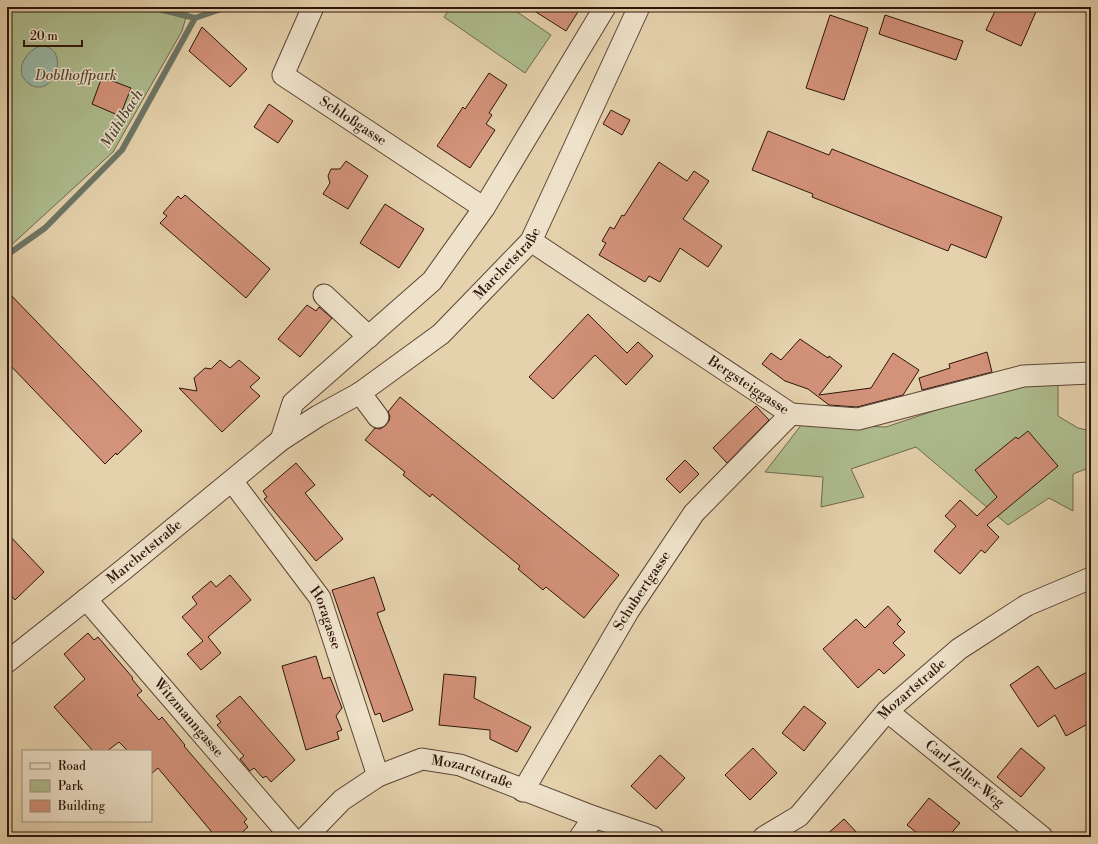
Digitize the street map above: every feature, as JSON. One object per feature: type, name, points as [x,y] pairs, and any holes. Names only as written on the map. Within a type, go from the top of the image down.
[{"type":"street","name":"Schloßgasse","points":[[313,7],[283,75],[484,208]]},
{"type":"street","points":[[281,440],[293,402],[432,282],[484,208],[605,7]]},
{"type":"street","name":"Marchetstraße","points":[[7,662],[281,440],[318,416],[360,393],[441,334],[531,241],[639,7]]},
{"type":"street","name":"Bergsteiggasse","points":[[531,241],[791,414],[858,419],[1023,376],[1091,373]]},
{"type":"street","points":[[324,295],[368,337]]},
{"type":"street","points":[[360,393],[378,417]]},
{"type":"street","name":"Schubertgasse","points":[[523,791],[629,610],[694,513],[791,414]]},
{"type":"street","name":"Horagasse","points":[[232,481],[320,598],[378,776]]},
{"type":"street","name":"Mozartstraße","points":[[764,837],[799,816],[886,711],[959,649],[1027,605],[1091,578]]},
{"type":"street","name":"Witzmanngasse","points":[[86,598],[291,837]]},
{"type":"street","name":"Carl Zeller-Weg","points":[[886,711],[1042,837]]},
{"type":"street","name":"Mozartstraße","points":[[306,837],[342,800],[378,776],[422,759],[460,765],[523,791],[653,837]]},
{"type":"street","points":[[580,837],[594,817]]},
{"type":"green space","name":"Doblhoffpark","points":[[7,7],[189,7],[182,31],[113,152],[7,249]]},
{"type":"green space","points":[[451,7],[510,7],[551,35],[525,73],[444,17]]},
{"type":"green space","points":[[1016,383],[1058,384],[1058,416],[1078,428],[1091,431],[1091,467],[1073,474],[1073,511],[1049,498],[1008,525],[916,447],[851,469],[864,497],[821,507],[823,477],[765,472],[802,424],[886,427]]},
{"type":"shaded area","points":[[40,46],[50,48],[55,54],[57,61],[53,78],[47,84],[40,87],[31,85],[25,80],[21,69],[25,58],[29,53]]},
{"type":"building","points":[[528,7],[581,7],[566,31]]},
{"type":"building","points":[[997,7],[1038,7],[1021,46],[986,30]]},
{"type":"building","points":[[830,15],[868,28],[844,100],[806,88]]},
{"type":"building","points":[[885,15],[963,41],[956,60],[879,34]]},
{"type":"building","points":[[202,27],[247,69],[230,87],[189,51]]},
{"type":"building","points":[[489,73],[507,85],[489,113],[492,115],[486,124],[495,130],[470,168],[437,146],[463,107],[465,109]]},
{"type":"building","points":[[102,77],[131,88],[120,116],[92,104]]},
{"type":"building","points":[[269,104],[293,121],[278,143],[254,127]]},
{"type":"building","points":[[611,110],[630,120],[622,135],[603,124]]},
{"type":"building","points":[[768,131],[829,155],[832,149],[1002,217],[986,258],[951,244],[948,251],[812,197],[813,194],[752,170]]},
{"type":"building","points":[[346,161],[368,176],[348,209],[323,194],[330,183],[328,176],[331,169],[340,169]]},
{"type":"building","points":[[659,162],[687,181],[694,171],[709,181],[683,219],[722,246],[708,267],[680,248],[660,282],[649,276],[645,282],[599,255],[606,243],[602,241],[610,227],[614,229],[622,215],[624,216]]},
{"type":"building","points":[[185,195],[270,269],[246,298],[160,223],[167,216],[163,213],[178,196],[181,199]]},
{"type":"building","points":[[385,204],[424,229],[399,268],[360,243]]},
{"type":"building","points":[[7,291],[142,431],[117,455],[116,453],[105,464],[7,362]]},
{"type":"building","points":[[307,305],[316,311],[319,307],[332,318],[300,357],[278,339]]},
{"type":"building","points":[[588,314],[627,353],[638,342],[653,356],[626,385],[595,355],[553,399],[529,377]]},
{"type":"building","points":[[800,339],[828,358],[829,356],[842,366],[819,395],[871,388],[893,353],[919,370],[903,395],[857,407],[829,405],[808,389],[785,381],[762,364],[771,353],[781,360]]},
{"type":"building","points":[[987,352],[992,372],[922,390],[919,378],[950,368],[949,364]]},
{"type":"building","points":[[220,360],[230,368],[239,360],[260,378],[250,387],[260,396],[222,432],[179,388],[197,391],[194,378],[205,368],[211,369]]},
{"type":"building","points":[[400,397],[619,575],[584,618],[546,587],[543,590],[518,569],[520,566],[432,494],[430,497],[403,475],[405,472],[365,440],[375,428],[380,429],[385,426],[389,421],[390,416],[388,412]]},
{"type":"building","points":[[756,406],[769,420],[727,463],[713,448]]},
{"type":"building","points":[[1028,431],[1058,466],[987,525],[999,537],[985,553],[981,550],[960,574],[934,551],[956,526],[945,516],[960,500],[977,516],[997,497],[975,470],[1016,437],[1018,439]]},
{"type":"building","points":[[685,460],[699,474],[680,493],[666,479]]},
{"type":"building","points":[[296,463],[315,485],[305,493],[343,539],[316,561],[264,499],[267,497],[263,491]]},
{"type":"building","points":[[7,533],[44,572],[15,600],[7,591]]},
{"type":"building","points":[[230,575],[251,600],[208,637],[221,653],[201,670],[187,654],[203,641],[182,617],[197,604],[192,597],[211,581],[216,587]]},
{"type":"building","points":[[374,577],[385,610],[377,613],[413,710],[383,722],[380,713],[375,715],[332,590]]},
{"type":"building","points":[[888,606],[901,620],[897,624],[905,632],[893,643],[905,655],[884,674],[879,669],[858,688],[823,649],[856,619],[865,628]]},
{"type":"building","points":[[88,633],[94,640],[98,637],[133,678],[132,679],[142,691],[137,695],[159,720],[162,717],[185,745],[184,746],[247,819],[244,822],[248,827],[237,837],[216,837],[158,768],[152,773],[152,750],[127,750],[119,742],[108,750],[92,750],[54,707],[85,679],[64,654]]},
{"type":"building","points":[[316,656],[323,679],[330,677],[342,708],[336,716],[342,730],[337,732],[339,739],[306,750],[282,666]]},
{"type":"building","points":[[1038,666],[1055,689],[1091,670],[1091,722],[1066,736],[1055,715],[1038,727],[1010,685]]},
{"type":"building","points":[[444,674],[476,677],[474,698],[531,727],[517,752],[490,739],[490,730],[439,725]]},
{"type":"building","points":[[240,696],[295,760],[271,782],[266,776],[263,778],[254,768],[250,771],[240,759],[244,756],[217,725],[221,722],[216,716]]},
{"type":"building","points":[[804,706],[826,723],[804,751],[782,733]]},
{"type":"building","points":[[753,748],[777,773],[750,800],[725,775]]},
{"type":"building","points":[[1021,748],[1045,768],[1021,797],[997,777]]},
{"type":"building","points":[[660,755],[685,778],[656,809],[631,786]]},
{"type":"building","points":[[929,798],[960,823],[948,837],[922,837],[907,825]]},
{"type":"building","points":[[844,819],[861,837],[824,837]]},
{"type":"waterway","points":[[150,7],[195,18]]},
{"type":"waterway","name":"Mühlbach","points":[[7,255],[45,228],[122,150],[195,18],[227,7]]}]
